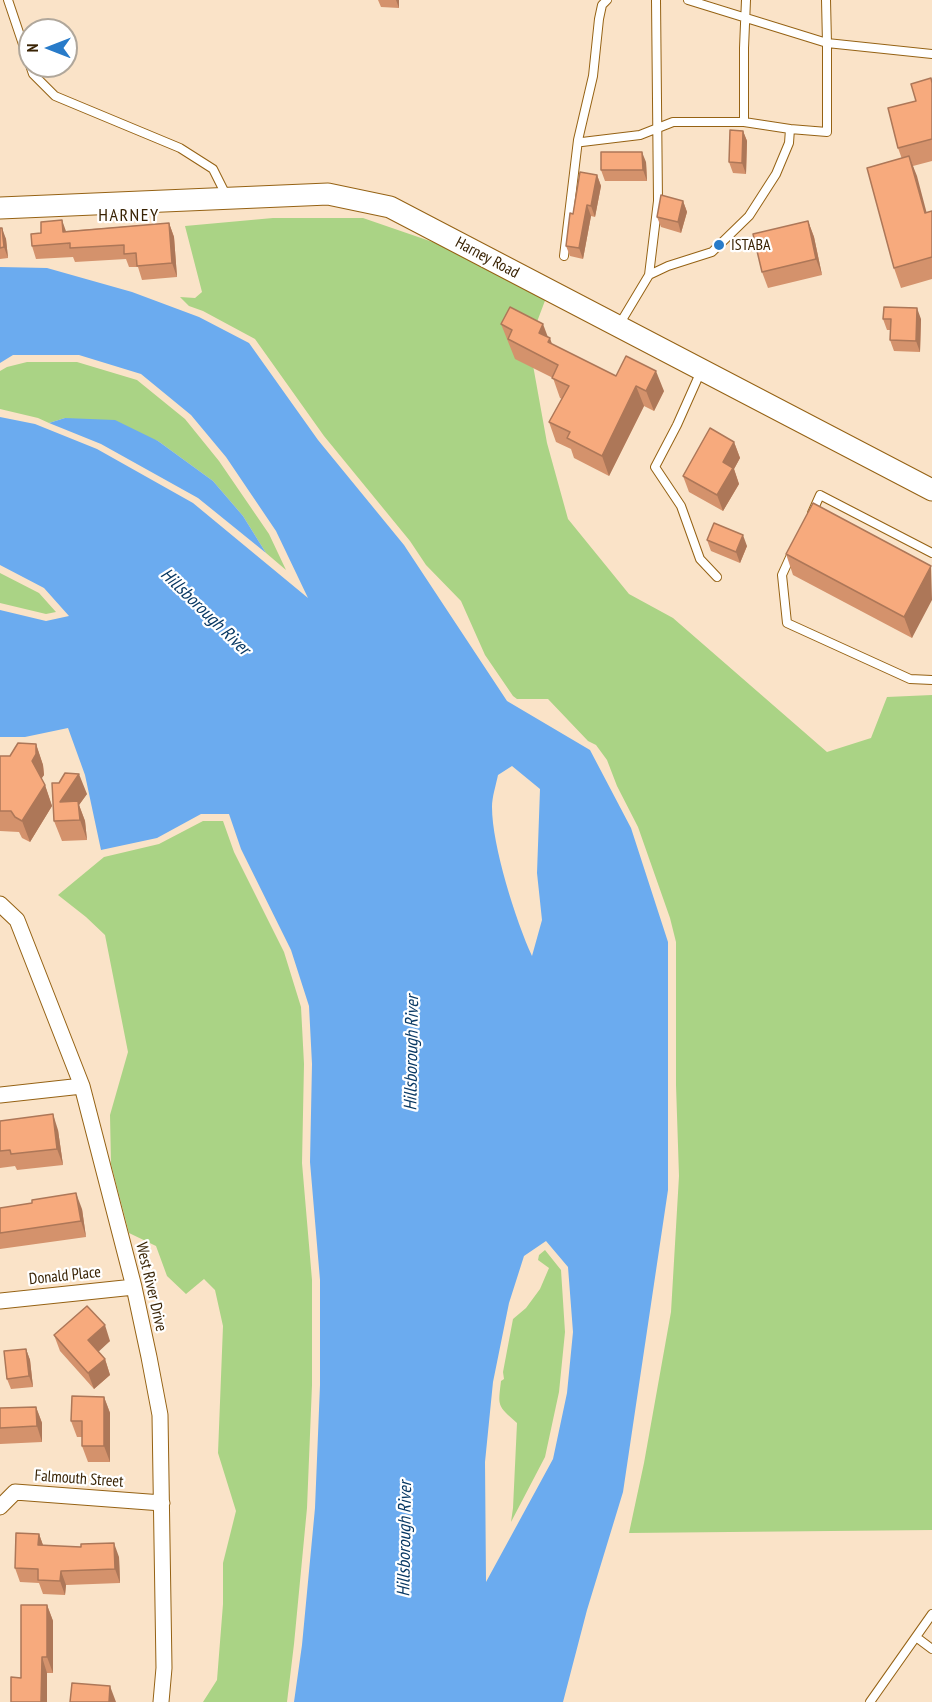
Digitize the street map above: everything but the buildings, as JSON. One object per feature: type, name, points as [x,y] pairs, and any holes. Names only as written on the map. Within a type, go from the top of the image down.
[{"type":"street","name":"Harney Road","points":[[0,208],[328,194],[390,207],[932,490]]},
{"type":"street","name":"West River Drive","points":[[0,904],[16,920],[82,1086],[134,1287],[160,1415],[164,1668],[161,1702]]},
{"type":"street","points":[[0,1095],[82,1086]]},
{"type":"street","name":"Donald Place","points":[[0,1301],[134,1287]]},
{"type":"street","name":"Falmouth Street","points":[[0,1507],[15,1492],[162,1503]]},
{"type":"lane","points":[[8,0],[33,74],[55,96],[180,148],[213,169],[227,198]]},
{"type":"lane","points":[[564,256],[578,140],[593,76],[602,5],[608,0]]},
{"type":"lane","points":[[618,326],[649,275],[658,201],[656,0]]},
{"type":"lane","points":[[688,0],[827,43],[932,54]]},
{"type":"lane","points":[[744,122],[746,0]]},
{"type":"lane","points":[[578,140],[582,142],[640,135],[673,122],[744,122],[827,132],[826,0]]},
{"type":"lane","points":[[649,275],[668,266],[712,252],[749,216],[776,174],[789,142],[790,129]]},
{"type":"lane","points":[[702,370],[655,467],[681,506],[700,559],[717,577]]},
{"type":"lane","points":[[806,525],[820,495],[932,553]]},
{"type":"lane","points":[[796,545],[782,575],[787,623],[910,679],[932,680]]},
{"type":"lane","points":[[870,1702],[932,1614]]},
{"type":"lane","points":[[916,1637],[932,1649]]},
{"type":"green space","points":[[273,218],[363,218],[453,249],[546,298],[529,343],[547,443],[568,519],[629,594],[673,618],[827,752],[871,738],[887,697],[932,695],[932,1530],[629,1533],[671,1312],[679,1176],[676,1085],[676,942],[670,918],[638,827],[617,786],[607,760],[596,745],[588,741],[548,699],[517,699],[513,696],[485,655],[461,601],[426,565],[410,541],[324,436],[255,339],[189,306],[180,297],[195,298],[202,292],[185,226]]},
{"type":"green space","points":[[27,362],[77,362],[137,380],[185,419],[219,461],[269,534],[286,570],[266,553],[243,516],[213,481],[158,441],[65,418],[49,423],[0,409],[0,371]]},
{"type":"green space","points":[[0,573],[39,593],[56,612],[46,614],[0,603]]},
{"type":"green space","points":[[203,821],[223,821],[234,852],[284,952],[301,1007],[304,1064],[302,1163],[312,1280],[312,1385],[307,1508],[287,1702],[203,1702],[217,1680],[223,1604],[223,1563],[236,1511],[218,1453],[223,1326],[215,1290],[204,1279],[186,1294],[167,1276],[156,1246],[129,1233],[111,1164],[110,1115],[128,1052],[105,935],[58,895],[104,857],[159,844]]},
{"type":"green space","points":[[545,1250],[561,1270],[565,1332],[559,1392],[545,1457],[511,1522],[517,1423],[502,1409],[499,1396],[501,1381],[504,1379],[503,1372],[513,1319],[526,1308],[540,1289],[549,1268],[538,1260],[539,1255]]},
{"type":"water","name":"Hillsborough River","points":[[0,267],[47,268],[132,292],[199,317],[249,343],[318,440],[404,545],[507,701],[590,750],[631,828],[668,942],[668,1190],[623,1492],[587,1610],[563,1702],[294,1702],[302,1645],[315,1508],[320,1385],[320,1280],[310,1162],[312,1064],[309,1006],[291,950],[241,849],[229,814],[201,814],[157,838],[101,850],[85,775],[68,728],[25,737],[0,737],[0,610],[46,621],[69,616],[44,588],[0,565],[0,417],[35,424],[97,449],[193,503],[308,598],[276,531],[226,457],[191,415],[141,374],[79,355],[13,355],[0,363]],"holes":[[[512,766],[540,789],[537,873],[542,920],[532,956],[506,883],[493,823],[492,803],[498,775]],[[546,1241],[568,1267],[573,1332],[567,1393],[553,1459],[486,1582],[485,1462],[493,1382],[509,1303],[524,1256]]]},
{"type":"water","points":[[65,418],[115,420],[158,441],[213,481],[243,516],[266,553],[198,498],[101,444],[49,423]]},
{"type":"place","name":"ISTABA","points":[[719,245]]},
{"type":"district","name":"HARNEY","points":[[129,216]]}]
